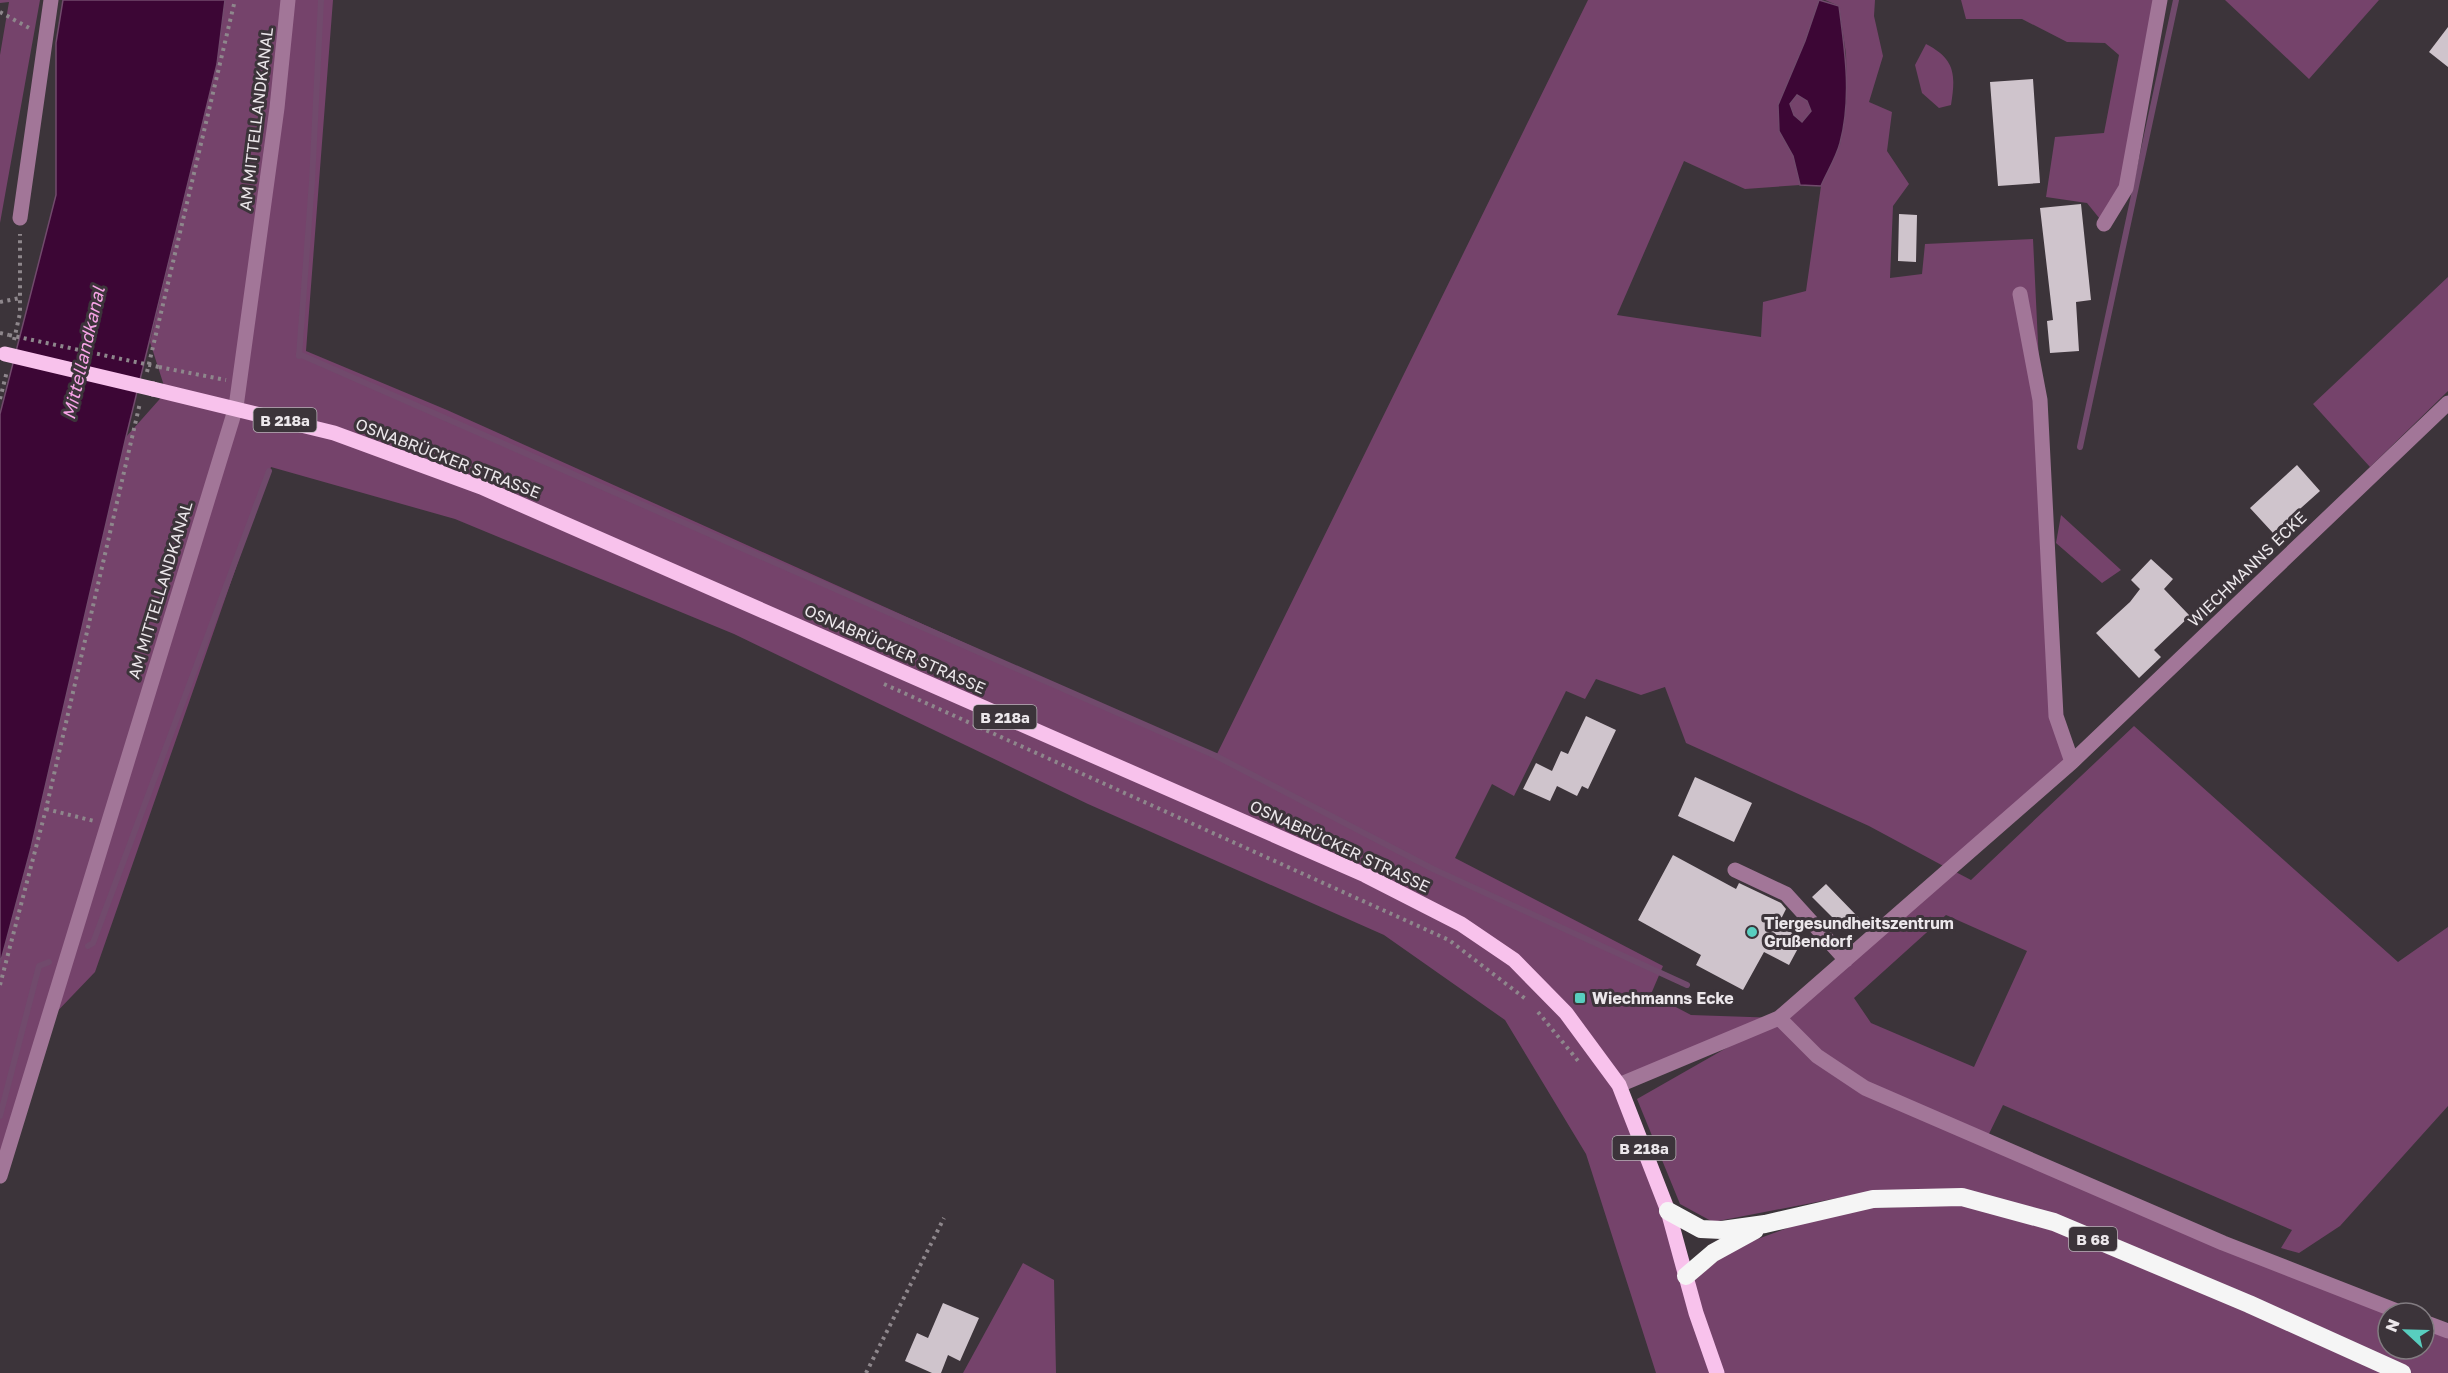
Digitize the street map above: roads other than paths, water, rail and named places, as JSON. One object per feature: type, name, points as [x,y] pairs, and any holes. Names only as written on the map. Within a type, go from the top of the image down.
[{"type":"highway","name":"B 68","points":[[1686,1276],[1713,1253],[1765,1224],[1873,1199],[1962,1197],[2054,1222],[2248,1304],[2402,1373]]},
{"type":"highway","points":[[1668,1211],[1701,1229],[1722,1230],[1765,1224]]},
{"type":"main road","name":"OSNABRÜCKER STRASSE","points":[[6,355],[236,407],[334,433],[482,487],[1365,875],[1461,924],[1514,960],[1566,1013],[1619,1085],[1668,1211],[1709,1353],[1717,1373]]},
{"type":"street","points":[[20,218],[51,0]]},
{"type":"street","name":"AM MITTELLANDKANAL","points":[[0,1176],[236,407],[277,108],[288,0]]},
{"type":"street","points":[[2104,224],[2126,188],[2160,0]]},
{"type":"street","points":[[2020,294],[2040,400],[2056,716],[2072,762]]},
{"type":"street","name":"WIECHMANNS ECKE","points":[[1619,1085],[1779,1018],[2072,762],[2448,403]]},
{"type":"street","points":[[1735,870],[1789,896],[1846,960]]},
{"type":"street","points":[[1779,1018],[1817,1056],[1865,1088],[2223,1243],[2376,1303]]},
{"type":"water","name":"Mittellandkanal","points":[[63,0],[225,0],[217,64],[126,437],[31,848],[0,964],[0,414],[56,195],[56,43]]},
{"type":"water","points":[[1819,0],[1839,6],[1846,74],[1846,109],[1838,149],[1821,186],[1800,185],[1793,156],[1779,131],[1778,105],[1805,41]],"holes":[[[1797,95],[1807,101],[1811,111],[1802,122],[1794,115],[1790,104]]]},
{"type":"waterway","points":[[299,356],[312,181],[321,0]]},
{"type":"waterway","points":[[2080,447],[2176,0]]},
{"type":"waterway","points":[[299,354],[1216,756],[1433,869],[1687,985]]},
{"type":"waterway","points":[[88,946],[93,943],[269,471]]},
{"type":"waterway","points":[[0,1116],[39,966],[49,962]]},
{"type":"place","name":"Tiergesundheitszentrum Grußendorf","points":[[1752,932]]},
{"type":"place","name":"Wiechmanns Ecke","points":[[1580,998]]}]
